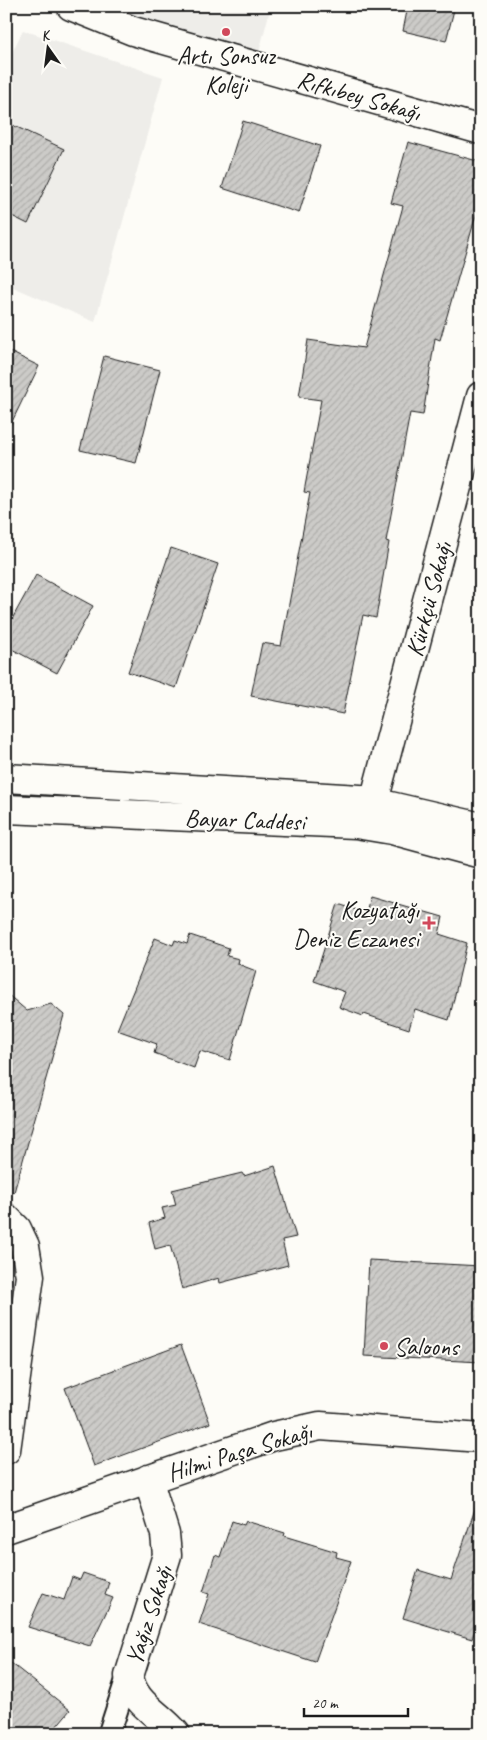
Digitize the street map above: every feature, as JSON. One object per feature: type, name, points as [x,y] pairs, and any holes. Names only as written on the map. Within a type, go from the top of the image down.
[{"type":"street","name":"Rıfkıbey Sokağı","points":[[71,6],[112,14],[481,130]]},
{"type":"street","name":"Kürkçü Sokağı","points":[[371,813],[481,396]]},
{"type":"street","name":"Bayar Caddesi","points":[[6,778],[324,796],[481,854]]},
{"type":"street","name":"Bayar Caddesi","points":[[6,809],[286,820],[371,813],[481,827]]},
{"type":"street","points":[[6,1218],[17,1230],[25,1246],[30,1276],[6,1450]]},
{"type":"street","name":"Hilmi Paşa Sokağı","points":[[6,1529],[274,1436],[307,1427],[346,1427],[481,1438]]},
{"type":"street","name":"Yağız Sokağı","points":[[148,1479],[166,1534],[167,1555],[130,1668],[129,1680],[136,1695],[150,1711],[178,1733]]},
{"type":"street","points":[[109,1734],[130,1668]]},
{"type":"shaded area","name":"Artı Sonsuz Koleji","points":[[118,6],[271,6],[258,56],[117,9]]},
{"type":"shaded area","points":[[23,30],[163,77],[95,322],[6,284],[6,65]]},
{"type":"building","points":[[408,6],[455,6],[446,41],[403,31]]},
{"type":"building","points":[[243,121],[320,146],[299,213],[222,188]]},
{"type":"building","points":[[6,122],[64,149],[28,224],[6,213]]},
{"type":"building","points":[[408,142],[481,162],[481,198],[440,340],[435,338],[423,415],[410,413],[386,541],[389,542],[376,618],[363,615],[343,714],[251,696],[262,643],[281,646],[310,493],[304,492],[321,400],[299,397],[308,340],[364,348],[403,206],[391,203]]},
{"type":"building","points":[[6,350],[39,366],[6,434]]},
{"type":"building","points":[[104,356],[160,370],[136,463],[80,450]]},
{"type":"building","points":[[171,548],[218,564],[176,688],[128,672]]},
{"type":"building","points":[[36,575],[93,606],[57,673],[6,646],[6,630]]},
{"type":"building","points":[[370,896],[443,917],[439,934],[467,943],[449,1020],[415,1009],[409,1029],[364,1014],[363,1016],[339,1007],[345,992],[314,981],[338,904],[366,913]]},
{"type":"building","points":[[190,935],[229,948],[227,956],[239,959],[238,964],[256,971],[230,1060],[200,1051],[194,1068],[154,1053],[157,1044],[117,1030],[155,938],[173,945],[175,940],[187,944]]},
{"type":"building","points":[[6,993],[27,1011],[51,1004],[64,1015],[14,1192],[6,1191]]},
{"type":"building","points":[[275,1166],[296,1237],[282,1240],[288,1265],[220,1283],[219,1278],[182,1289],[170,1245],[155,1249],[149,1223],[165,1218],[162,1208],[176,1205],[172,1190],[242,1173],[244,1176]]},
{"type":"building","points":[[369,1260],[481,1266],[481,1362],[364,1356]]},
{"type":"building","points":[[181,1345],[210,1423],[94,1466],[65,1388]]},
{"type":"building","points":[[476,1506],[481,1507],[481,1612],[472,1639],[403,1618],[418,1570],[451,1580]]},
{"type":"building","points":[[232,1521],[244,1525],[246,1521],[285,1533],[284,1536],[337,1552],[336,1557],[351,1561],[315,1662],[199,1624],[209,1594],[203,1592],[215,1555],[220,1557]]},
{"type":"building","points":[[83,1573],[109,1582],[105,1595],[113,1598],[90,1646],[28,1627],[43,1593],[64,1600],[72,1577],[80,1580]]},
{"type":"building","points":[[6,1659],[70,1710],[50,1734],[6,1734]]},
{"type":"place","name":"Artı Sonsuz Koleji","points":[[226,32]]},
{"type":"place","name":"Kozyatağı Deniz Eczanesi","points":[[429,923]]},
{"type":"place","name":"Saloons","points":[[384,1346]]}]
